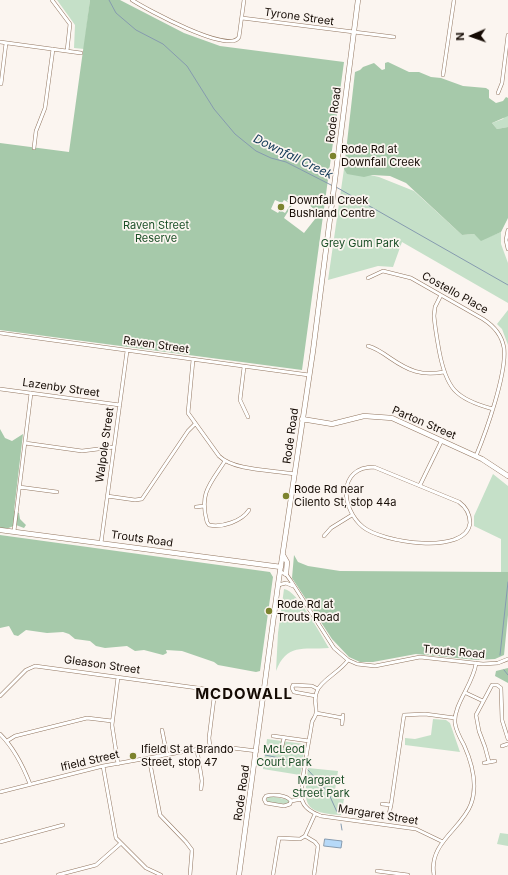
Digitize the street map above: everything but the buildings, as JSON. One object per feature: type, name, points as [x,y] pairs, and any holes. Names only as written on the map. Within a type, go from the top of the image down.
[{"type":"main road","name":"Rode Road","points":[[240,875],[278,585],[309,375],[358,0]]},
{"type":"main road","name":"Parton Street","points":[[302,419],[332,424],[359,416],[381,416],[402,422],[476,456],[508,476]]},
{"type":"main road","name":"Trouts Road","points":[[0,530],[281,569]]},
{"type":"main road","points":[[283,555],[286,562],[286,574]]},
{"type":"street","points":[[52,0],[70,22],[67,51]]},
{"type":"street","points":[[132,0],[209,38],[232,42],[237,41],[240,35],[244,0]]},
{"type":"street","points":[[444,75],[454,0]]},
{"type":"street","name":"Tyrone Street","points":[[242,18],[394,37]]},
{"type":"street","points":[[498,94],[502,83],[508,35]]},
{"type":"street","points":[[0,42],[82,53]]},
{"type":"street","points":[[1,84],[6,43]]},
{"type":"street","points":[[34,148],[36,131],[45,108],[53,49]]},
{"type":"street","points":[[508,230],[506,240],[508,249]]},
{"type":"street","name":"Costello Place","points":[[368,278],[380,271],[388,271],[411,278],[488,322],[501,339],[504,360],[486,434],[476,456]]},
{"type":"street","points":[[441,295],[435,307],[434,316],[444,372],[450,386],[462,397],[476,404],[493,409]]},
{"type":"street","name":"Raven Street","points":[[0,333],[309,375]]},
{"type":"street","points":[[368,346],[375,348],[417,373],[427,374],[444,372]]},
{"type":"street","name":"Walpole Street","points":[[100,543],[127,350]]},
{"type":"street","points":[[193,360],[187,408],[189,415],[225,461],[234,465],[295,474]]},
{"type":"street","points":[[244,367],[240,400],[248,417]]},
{"type":"street","name":"Lazenby Street","points":[[0,389],[120,405]]},
{"type":"street","points":[[14,531],[31,393]]},
{"type":"street","points":[[107,496],[135,500],[142,499],[188,431],[195,424]]},
{"type":"street","points":[[420,485],[442,440]]},
{"type":"street","points":[[24,443],[82,451],[114,447]]},
{"type":"street","points":[[225,461],[205,491],[204,506],[207,522],[210,525],[234,521],[244,517],[249,510]]},
{"type":"street","points":[[370,467],[381,469],[420,485],[455,500],[465,507],[470,521],[467,531],[462,536],[448,542],[407,542],[390,540],[368,531],[352,515],[347,504],[346,489],[350,478],[363,468],[370,467]]},
{"type":"street","points":[[19,487],[57,492]]},
{"type":"street","points":[[196,507],[204,506]]},
{"type":"street","points":[[324,536],[331,528],[352,515]]},
{"type":"street","name":"Trouts Road","points":[[281,569],[286,574],[334,648],[348,660],[357,664],[370,666],[420,657],[476,663],[495,663],[508,659]]},
{"type":"street","points":[[278,585],[286,583],[293,586]]},
{"type":"street","points":[[273,875],[278,839],[283,837],[300,838],[305,836],[315,814],[306,807],[302,799],[309,741],[313,719],[316,713],[314,706],[316,696],[318,689],[341,670],[348,660]]},
{"type":"street","points":[[434,875],[435,857],[443,842],[468,810],[473,789],[471,764],[457,731],[455,718],[474,675],[476,663]]},
{"type":"street","name":"Gleason Street","points":[[0,696],[22,673],[32,666],[43,666],[205,689],[212,692]]},
{"type":"street","points":[[118,677],[112,721],[112,732],[118,764]]},
{"type":"street","points":[[316,696],[294,692],[292,686],[297,684],[318,689]]},
{"type":"street","points":[[489,762],[476,718],[477,713],[491,686],[495,685],[500,687],[503,725],[508,739]]},
{"type":"street","points":[[210,747],[209,738],[214,698],[212,692],[216,690]]},
{"type":"street","points":[[466,693],[483,701]]},
{"type":"street","points":[[316,713],[343,716],[342,724]]},
{"type":"street","points":[[390,814],[404,715],[425,714],[455,718]]},
{"type":"street","points":[[7,741],[15,736],[87,718],[112,721]]},
{"type":"street","points":[[162,730],[167,755]]},
{"type":"street","points":[[0,734],[7,741],[21,762],[30,784]]},
{"type":"street","points":[[273,736],[309,741]]},
{"type":"street","points":[[282,746],[284,738]]},
{"type":"street","points":[[502,746],[508,744]]},
{"type":"street","name":"Ifield Street","points":[[0,792],[103,766],[210,747],[257,751]]},
{"type":"street","points":[[197,750],[202,781],[201,789]]},
{"type":"street","points":[[149,758],[158,812],[163,820],[186,842],[192,850],[190,875]]},
{"type":"street","points":[[484,763],[496,761]]},
{"type":"street","points":[[103,766],[115,835],[120,844],[146,868],[156,874],[161,875]]},
{"type":"street","points":[[291,802],[287,798],[272,795],[266,796],[264,799],[266,803],[284,806],[302,799]]},
{"type":"street","points":[[382,804],[391,805]]},
{"type":"street","name":"Margaret Street","points":[[315,814],[416,829],[443,842]]},
{"type":"street","points":[[0,842],[63,825]]},
{"type":"street","points":[[305,836],[315,842],[318,846],[314,875]]},
{"type":"street","points":[[58,875],[96,865],[120,844]]},
{"type":"street","points":[[377,871],[408,875]]},
{"type":"green space","points":[[57,0],[90,0],[84,49],[74,48],[75,25]]},
{"type":"green space","name":"Raven Street Reserve","points":[[90,0],[120,0],[184,33],[220,46],[344,62],[302,370],[0,330],[0,143],[69,152]],"holes":[[[290,194],[304,200],[319,214],[304,233],[284,218],[292,205],[291,204],[285,213],[280,210],[278,213],[271,209],[275,200],[282,203],[284,200],[290,204],[287,201]]]},
{"type":"green space","points":[[388,62],[409,72],[419,72],[463,86],[486,88],[489,90],[489,98],[496,103],[503,101],[506,97],[508,98],[508,116],[492,123],[497,129],[508,127],[508,218],[501,232],[481,241],[474,234],[462,235],[406,183],[390,176],[372,175],[364,177],[347,174],[344,169],[355,72],[374,63],[382,70],[385,69],[385,63]]},
{"type":"green space","points":[[505,116],[508,116],[508,127],[497,129],[492,123],[503,119]]},
{"type":"green space","name":"Grey Gum Park","points":[[344,169],[379,177],[414,191],[462,235],[474,234],[481,240],[501,232],[501,244],[508,263],[508,303],[402,242],[393,267],[378,266],[328,280]]},
{"type":"green space","points":[[508,310],[508,345],[502,329],[497,324]]},
{"type":"green space","points":[[0,429],[5,438],[12,441],[23,434],[14,511],[19,513],[20,519],[26,525],[24,528],[16,525],[6,529],[0,528]]},
{"type":"green space","points":[[493,474],[508,486],[508,572],[501,572],[501,539],[474,526],[474,516]]},
{"type":"green space","points":[[0,535],[270,572],[273,577],[260,671],[256,672],[218,665],[214,662],[182,651],[166,650],[167,653],[163,655],[144,650],[135,651],[127,646],[105,648],[96,646],[90,641],[75,639],[69,634],[63,632],[47,633],[26,630],[18,636],[14,635],[9,626],[0,628]]},
{"type":"green space","points":[[294,555],[298,562],[308,566],[340,571],[508,572],[508,615],[504,655],[495,659],[477,660],[416,654],[373,662],[360,662],[349,657],[332,639],[292,578]]},
{"type":"green space","points":[[284,589],[289,591],[302,605],[329,648],[303,649],[290,652],[280,662],[276,671],[278,633]]},
{"type":"green space","points":[[508,668],[508,683],[495,676],[496,671]]},
{"type":"green space","points":[[433,719],[446,720],[450,723],[460,752],[405,745],[405,738],[415,739],[431,735]]},
{"type":"green space","name":"McLeod Court Park","points":[[267,739],[304,744],[303,763],[300,775],[263,769]]},
{"type":"green space","name":"Margaret Street Park","points":[[308,768],[338,771],[334,797],[344,799],[341,815],[318,812],[308,804],[306,789]]},
{"type":"green space","points":[[270,796],[289,800],[289,803],[284,804],[267,802],[267,798]]},
{"type":"green space","points":[[500,833],[508,834],[508,846],[497,844]]},
{"type":"water","points":[[325,839],[342,841],[341,848],[324,846]]},
{"type":"waterway","name":"Downfall Creek","points":[[109,0],[116,13],[136,30],[163,44],[187,66],[214,109],[235,134],[256,151],[271,158],[286,162],[333,186]]},
{"type":"waterway","name":"Downfall Creek","points":[[336,187],[508,285]]},
{"type":"waterway","name":"Downfall Creek","points":[[500,655],[508,582]]},
{"type":"waterway","name":"Downfall Creek","points":[[504,670],[508,675]]},
{"type":"waterway","points":[[265,755],[289,760],[303,767]]},
{"type":"waterway","points":[[308,770],[328,792],[337,812]]},
{"type":"waterway","points":[[341,824],[342,830]]},
{"type":"place","name":"Rode Rd at Downfall Creek","points":[[333,156]]},
{"type":"place","name":"Downfall Creek Bushland Centre","points":[[281,207]]},
{"type":"place","name":"Rode Rd near Cilento St, stop 44a","points":[[286,496]]},
{"type":"place","name":"Rode Rd at Trouts Road","points":[[269,611]]},
{"type":"place","name":"Ifield St at Brando Street, stop 47","points":[[133,756]]},
{"type":"district","name":"MCDOWALL","points":[[244,694]]}]
